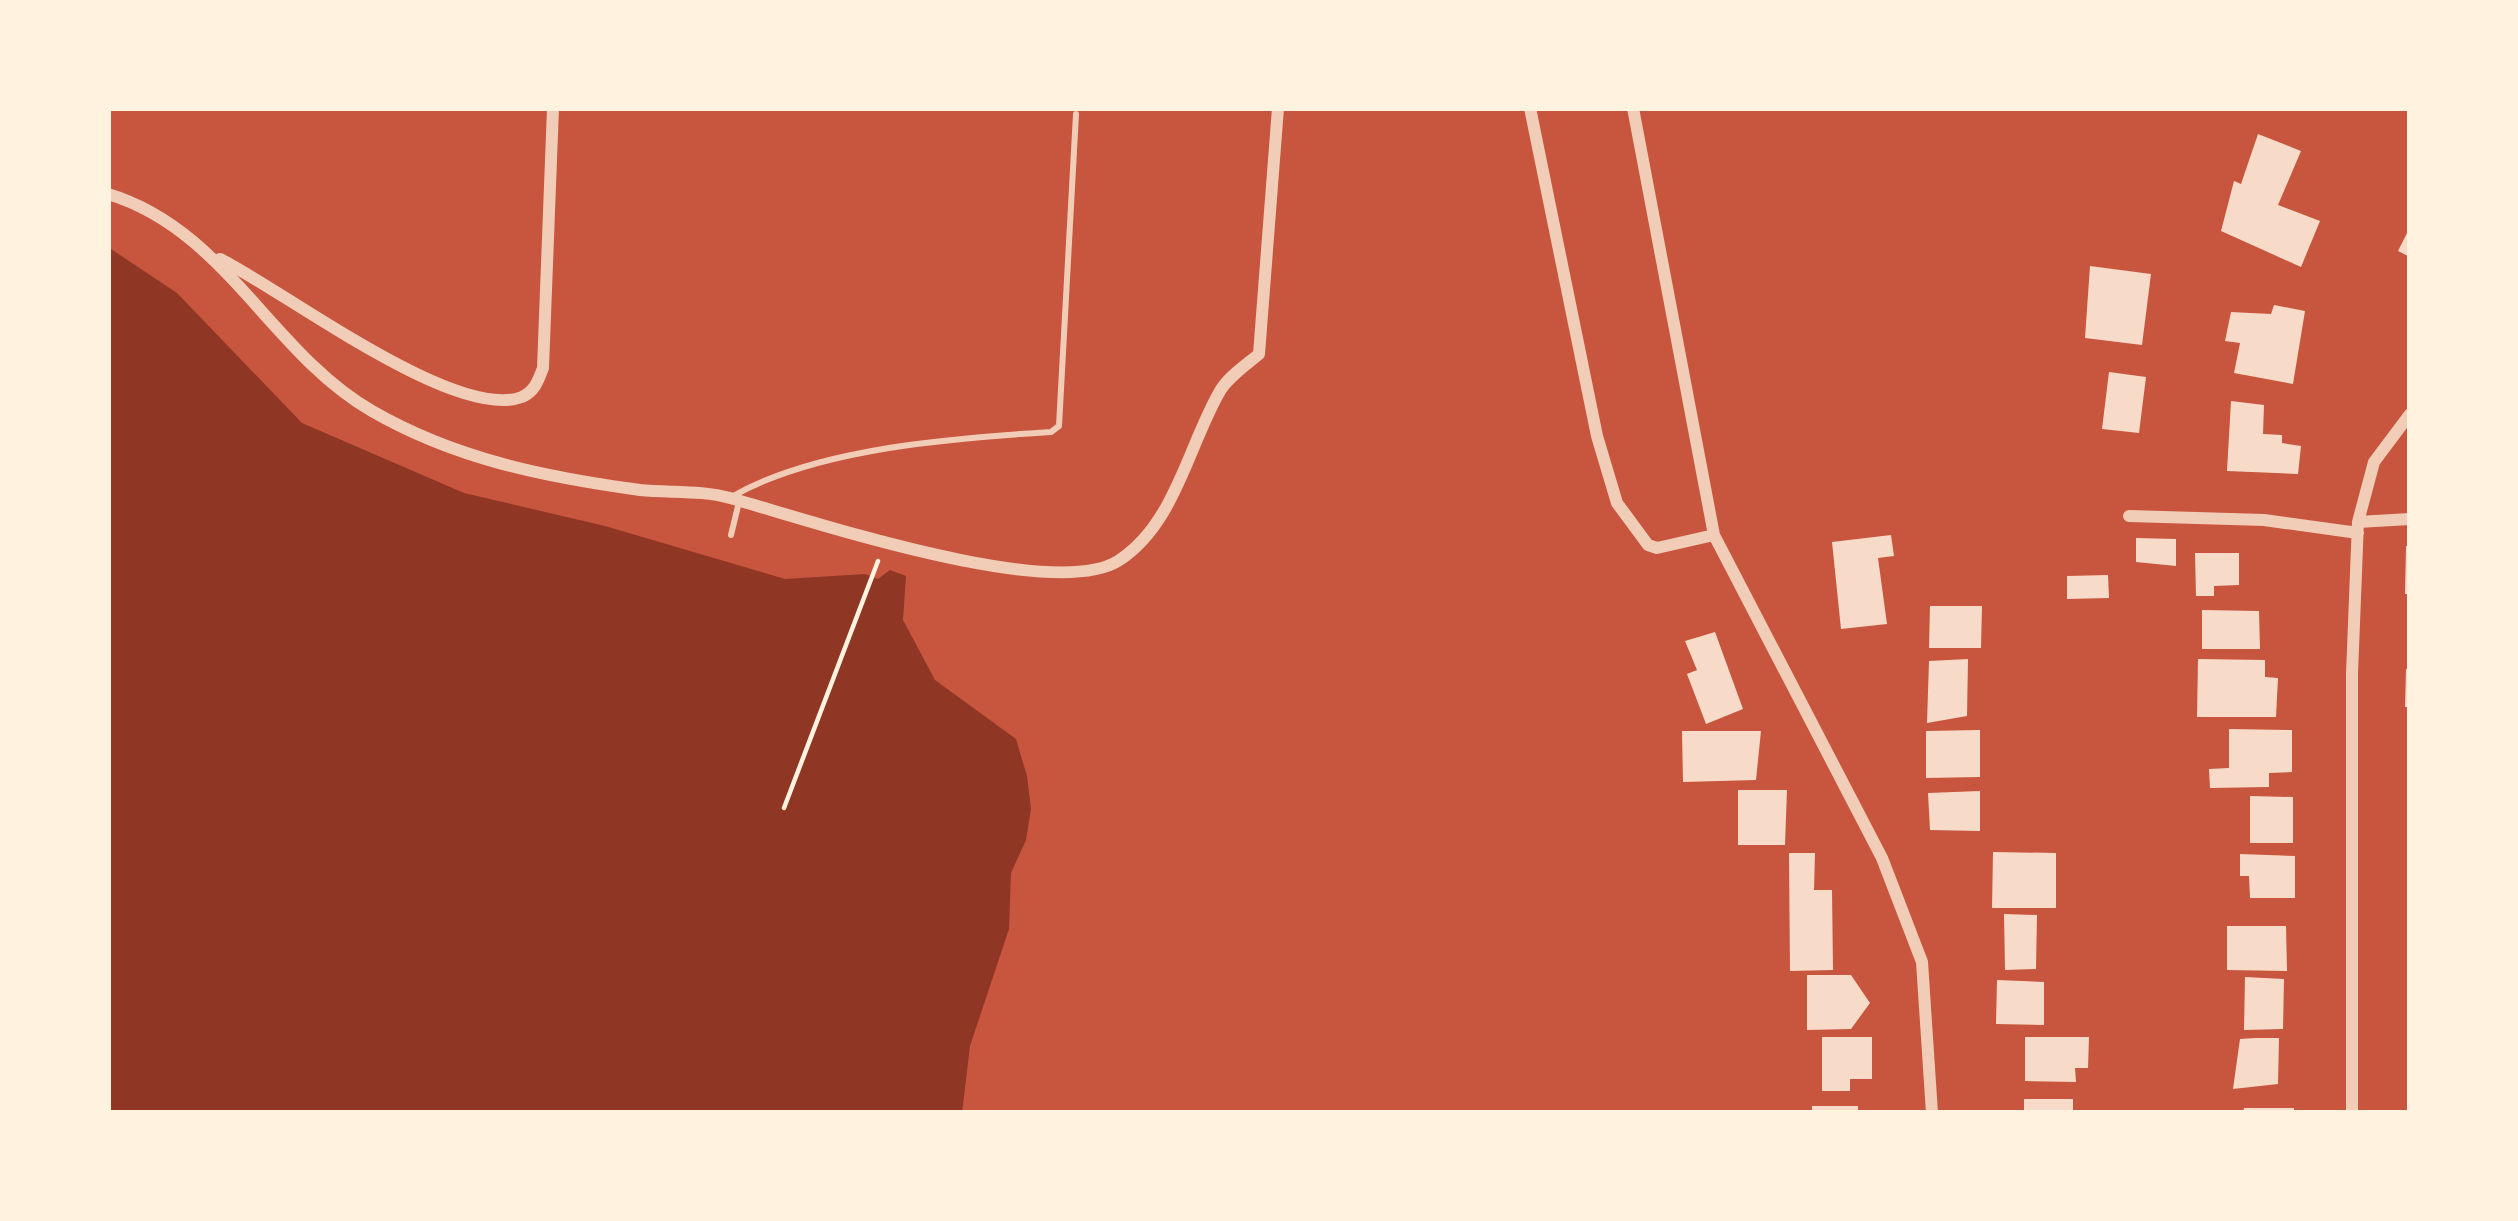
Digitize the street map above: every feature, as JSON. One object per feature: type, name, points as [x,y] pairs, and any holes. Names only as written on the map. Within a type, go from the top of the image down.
[{"type":"street","points":[[108,194],[150,212],[214,256],[432,380],[486,396],[522,397],[536,388],[543,368],[553,108]]},
{"type":"street","points":[[214,256],[339,388],[432,440],[496,466],[735,500],[1041,575],[1099,571],[1136,547],[1156,520],[1196,450],[1221,388],[1258,354],[1278,108]]},
{"type":"street","points":[[1530,108],[1593,414],[1617,503],[1648,545],[1657,548],[1714,536]]},
{"type":"street","points":[[1634,108],[1714,536],[1882,858],[1915,941],[1922,962],[1932,1113]]},
{"type":"street","points":[[2352,1113],[2352,674],[2358,527],[2374,462],[2410,414]]},
{"type":"street","points":[[2129,516],[2358,527],[2410,519]]},
{"type":"lane","points":[[731,535],[735,500],[755,484],[830,463],[974,437],[1051,432],[1059,426],[1076,114]]},
{"type":"path","points":[[784,808],[886,539]]},
{"type":"shaded area","points":[[108,247],[177,293],[302,423],[464,493],[605,526],[785,579],[865,574],[878,579],[890,570],[906,576],[903,620],[935,680],[1016,739],[1031,809],[1026,840],[1011,873],[1009,929],[970,1046],[962,1113],[108,1113]]},
{"type":"building","points":[[2258,134],[2301,151],[2278,205],[2320,221],[2301,267],[2221,231],[2234,181],[2241,184]]},
{"type":"building","points":[[2410,227],[2410,257],[2398,251]]},
{"type":"building","points":[[2090,266],[2151,274],[2142,345],[2085,338]]},
{"type":"building","points":[[2274,305],[2305,311],[2293,384],[2234,373],[2240,343],[2225,341],[2231,312],[2271,314]]},
{"type":"building","points":[[2109,372],[2146,377],[2139,433],[2102,429]]},
{"type":"building","points":[[2231,401],[2264,405],[2263,434],[2282,435],[2282,443],[2301,446],[2298,474],[2227,471]]},
{"type":"building","points":[[1891,535],[1894,556],[1878,558],[1887,624],[1841,629],[1832,542]]},
{"type":"building","points":[[2136,538],[2176,539],[2176,566],[2136,562]]},
{"type":"building","points":[[2406,546],[2410,546],[2410,594],[2405,594]]},
{"type":"building","points":[[2195,553],[2239,553],[2239,585],[2214,586],[2214,596],[2196,596]]},
{"type":"building","points":[[2108,575],[2109,598],[2067,599],[2067,576]]},
{"type":"building","points":[[1930,606],[1982,606],[1981,648],[1929,648]]},
{"type":"building","points":[[2202,610],[2259,611],[2260,649],[2202,649]]},
{"type":"building","points":[[1715,632],[1743,709],[1706,724],[1687,674],[1697,670],[1685,641]]},
{"type":"building","points":[[1968,659],[1967,716],[1927,723],[1929,661]]},
{"type":"building","points":[[2198,659],[2265,660],[2265,677],[2278,678],[2276,717],[2197,717]]},
{"type":"building","points":[[2406,669],[2410,669],[2410,707],[2405,707]]},
{"type":"building","points":[[2229,729],[2292,730],[2292,772],[2269,773],[2269,787],[2210,788],[2209,769],[2229,768]]},
{"type":"building","points":[[1980,730],[1980,777],[1926,778],[1926,731]]},
{"type":"building","points":[[1682,731],[1761,731],[1756,780],[1683,782]]},
{"type":"building","points":[[1738,790],[1787,790],[1785,845],[1738,845]]},
{"type":"building","points":[[1980,791],[1980,831],[1930,830],[1928,793]]},
{"type":"building","points":[[2250,796],[2293,797],[2293,843],[2250,843]]},
{"type":"building","points":[[1993,852],[2056,853],[2056,908],[1992,908]]},
{"type":"building","points":[[1789,853],[1815,853],[1814,890],[1832,890],[1833,970],[1790,971]]},
{"type":"building","points":[[2240,854],[2295,856],[2295,898],[2250,898],[2249,876],[2240,876]]},
{"type":"building","points":[[2004,914],[2037,915],[2036,969],[2005,970]]},
{"type":"building","points":[[2227,926],[2286,926],[2287,971],[2227,970]]},
{"type":"building","points":[[1807,975],[1851,975],[1870,1003],[1851,1029],[1807,1030]]},
{"type":"building","points":[[2245,977],[2284,979],[2283,1029],[2244,1030]]},
{"type":"building","points":[[1997,980],[2044,982],[2044,1025],[1996,1024]]},
{"type":"building","points":[[1822,1037],[1872,1037],[1872,1079],[1850,1079],[1850,1091],[1822,1091]]},
{"type":"building","points":[[2025,1037],[2089,1037],[2088,1068],[2075,1068],[2076,1082],[2025,1081]]},
{"type":"building","points":[[2279,1038],[2278,1084],[2233,1089],[2240,1039]]},
{"type":"building","points":[[2024,1099],[2073,1099],[2073,1113],[2024,1113]]},
{"type":"building","points":[[1812,1106],[1858,1106],[1858,1113],[1812,1113]]},
{"type":"building","points":[[2244,1108],[2294,1108],[2294,1113],[2243,1113]]}]
